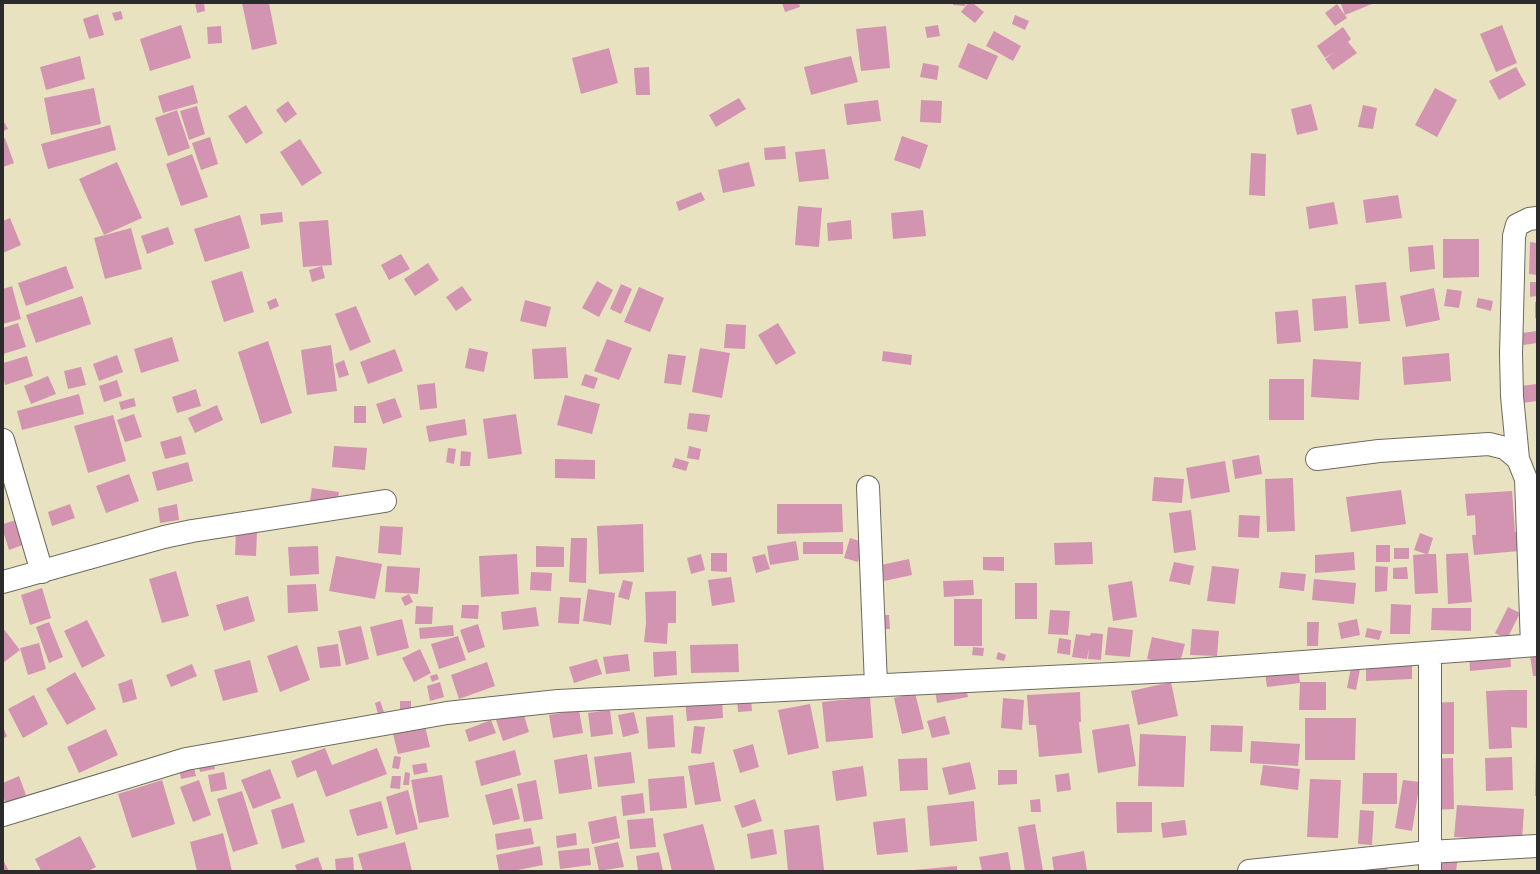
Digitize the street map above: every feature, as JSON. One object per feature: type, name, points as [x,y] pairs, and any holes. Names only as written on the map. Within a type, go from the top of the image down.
[{"type":"street","points":[[3,815],[186,759],[447,713],[558,701],[1193,670],[1534,645],[1526,480],[1518,458],[1512,396],[1511,354],[1514,236],[1517,225],[1537,218]]},
{"type":"street","points":[[3,440],[42,572]]},
{"type":"street","points":[[1317,459],[1379,451],[1489,444],[1505,448],[1518,458]]},
{"type":"street","points":[[868,488],[876,685]]},
{"type":"street","points":[[3,582],[171,536],[384,501]]},
{"type":"street","points":[[1430,653],[1430,861]]},
{"type":"street","points":[[1249,871],[1430,861],[1537,846]]},
{"type":"building","points":[[195,3],[204,3],[205,11],[197,13]]},
{"type":"building","points":[[242,3],[269,3],[277,44],[252,50]]},
{"type":"building","points":[[782,3],[799,3],[800,7],[785,12]]},
{"type":"building","points":[[953,3],[966,3],[965,6],[953,5]]},
{"type":"building","points":[[968,3],[973,3],[984,12],[975,23],[961,12]]},
{"type":"building","points":[[1337,4],[1347,18],[1335,26],[1325,13]]},
{"type":"building","points":[[1341,4],[1372,4],[1345,15]]},
{"type":"building","points":[[121,11],[123,19],[115,21],[112,13]]},
{"type":"building","points":[[98,14],[104,35],[89,39],[83,19]]},
{"type":"building","points":[[1015,15],[1029,21],[1025,30],[1012,24]]},
{"type":"building","points":[[181,25],[191,58],[150,71],[140,39]]},
{"type":"building","points":[[938,25],[940,36],[927,38],[925,27]]},
{"type":"building","points":[[1502,25],[1517,63],[1496,72],[1480,34]]},
{"type":"building","points":[[221,26],[222,43],[208,44],[207,27]]},
{"type":"building","points":[[886,26],[890,68],[861,71],[856,29]]},
{"type":"building","points":[[1343,27],[1351,39],[1348,42],[1357,53],[1333,70],[1325,59],[1334,52],[1325,58],[1317,46]]},
{"type":"building","points":[[994,31],[1021,46],[1013,61],[986,46]]},
{"type":"building","points":[[968,43],[998,56],[987,80],[958,67]]},
{"type":"building","points":[[609,48],[618,83],[581,94],[572,58]]},
{"type":"building","points":[[80,56],[85,79],[46,90],[40,67]]},
{"type":"building","points":[[851,56],[858,82],[811,95],[804,67]]},
{"type":"building","points":[[923,63],[939,66],[937,80],[920,77]]},
{"type":"building","points":[[649,67],[650,95],[636,95],[634,68]]},
{"type":"building","points":[[1516,67],[1526,85],[1499,100],[1489,81]]},
{"type":"building","points":[[193,85],[198,103],[163,113],[158,96]]},
{"type":"building","points":[[94,88],[101,124],[51,135],[44,98]]},
{"type":"building","points":[[1435,88],[1457,100],[1437,137],[1415,125]]},
{"type":"building","points":[[739,98],[746,109],[716,127],[709,115]]},
{"type":"building","points":[[878,100],[881,121],[847,125],[844,104]]},
{"type":"building","points":[[921,100],[942,101],[941,123],[920,122]]},
{"type":"building","points":[[288,101],[297,114],[285,123],[276,110]]},
{"type":"building","points":[[1311,104],[1318,130],[1297,135],[1291,109]]},
{"type":"building","points":[[246,105],[263,133],[246,144],[228,116]]},
{"type":"building","points":[[1363,105],[1377,108],[1373,129],[1358,127]]},
{"type":"building","points":[[197,106],[205,134],[189,140],[180,111]]},
{"type":"building","points":[[177,110],[190,148],[168,156],[155,118]]},
{"type":"building","points":[[3,120],[8,129],[3,131]]},
{"type":"building","points":[[110,125],[116,150],[48,169],[41,144]]},
{"type":"building","points":[[902,136],[928,145],[920,169],[894,160]]},
{"type":"building","points":[[210,137],[218,164],[201,170],[192,143]]},
{"type":"building","points":[[5,138],[14,163],[3,167],[3,139]]},
{"type":"building","points":[[300,139],[322,173],[302,186],[280,152]]},
{"type":"building","points":[[785,146],[786,159],[765,160],[764,148]]},
{"type":"building","points":[[825,149],[829,179],[799,182],[795,152]]},
{"type":"building","points":[[1251,153],[1266,154],[1265,196],[1249,195]]},
{"type":"building","points":[[192,154],[208,197],[181,206],[166,164]]},
{"type":"building","points":[[117,162],[142,218],[104,235],[79,179]]},
{"type":"building","points":[[749,162],[755,186],[723,193],[718,170]]},
{"type":"building","points":[[701,192],[705,200],[679,211],[676,202]]},
{"type":"building","points":[[1398,195],[1402,218],[1366,223],[1363,200]]},
{"type":"building","points":[[1334,202],[1338,224],[1309,229],[1306,207]]},
{"type":"building","points":[[798,206],[822,208],[819,247],[795,245]]},
{"type":"building","points":[[923,210],[926,236],[893,239],[891,213]]},
{"type":"building","points":[[282,212],[283,222],[261,225],[260,214]]},
{"type":"building","points":[[240,215],[250,248],[205,262],[194,229]]},
{"type":"building","points":[[10,218],[21,245],[3,253],[3,221]]},
{"type":"building","points":[[328,220],[332,265],[303,267],[299,222]]},
{"type":"building","points":[[851,220],[852,239],[828,241],[827,223]]},
{"type":"building","points":[[168,227],[174,244],[147,254],[141,236]]},
{"type":"building","points":[[131,228],[142,269],[105,279],[94,238]]},
{"type":"building","points":[[1443,239],[1479,239],[1479,277],[1443,278]]},
{"type":"building","points":[[1530,242],[1537,243],[1537,275],[1529,274]]},
{"type":"building","points":[[1433,245],[1435,269],[1410,272],[1408,247]]},
{"type":"building","points":[[401,254],[410,269],[389,280],[381,265]]},
{"type":"building","points":[[428,263],[439,280],[415,296],[404,279]]},
{"type":"building","points":[[66,266],[74,288],[26,306],[18,283]]},
{"type":"building","points":[[322,266],[325,278],[312,282],[309,270]]},
{"type":"building","points":[[242,271],[254,312],[224,322],[211,281]]},
{"type":"building","points":[[597,281],[613,290],[599,317],[582,308]]},
{"type":"building","points":[[1386,282],[1390,321],[1359,324],[1355,285]]},
{"type":"building","points":[[1530,282],[1537,282],[1537,296],[1530,297]]},
{"type":"building","points":[[621,284],[632,289],[621,314],[610,309]]},
{"type":"building","points":[[12,286],[21,319],[3,324],[3,289]]},
{"type":"building","points":[[462,286],[472,300],[456,311],[446,297]]},
{"type":"building","points":[[639,287],[664,298],[650,332],[624,322]]},
{"type":"building","points":[[1434,288],[1440,320],[1406,327],[1400,296]]},
{"type":"building","points":[[1447,289],[1462,291],[1459,308],[1444,306]]},
{"type":"building","points":[[82,296],[91,324],[36,343],[26,315]]},
{"type":"building","points":[[1346,296],[1348,328],[1314,331],[1312,299]]},
{"type":"building","points":[[276,298],[279,306],[270,310],[267,302]]},
{"type":"building","points":[[1478,298],[1493,301],[1491,311],[1476,307]]},
{"type":"building","points":[[525,300],[551,307],[546,327],[520,321]]},
{"type":"building","points":[[1535,302],[1537,302],[1537,318],[1535,318]]},
{"type":"building","points":[[356,306],[371,342],[350,351],[335,314]]},
{"type":"building","points":[[1298,310],[1301,342],[1277,344],[1275,312]]},
{"type":"building","points":[[18,323],[26,347],[3,354],[3,328]]},
{"type":"building","points":[[778,323],[796,353],[776,365],[758,335]]},
{"type":"building","points":[[726,324],[746,325],[745,349],[724,348]]},
{"type":"building","points":[[1537,331],[1537,343],[1517,346],[1515,334]]},
{"type":"building","points":[[172,337],[179,361],[141,373],[134,349]]},
{"type":"building","points":[[607,339],[632,348],[619,380],[594,371]]},
{"type":"building","points":[[268,341],[292,413],[261,424],[238,352]]},
{"type":"building","points":[[331,345],[337,391],[307,395],[301,350]]},
{"type":"building","points":[[566,347],[568,378],[534,379],[532,349]]},
{"type":"building","points":[[469,348],[488,352],[484,372],[465,368]]},
{"type":"building","points":[[700,348],[730,353],[722,398],[692,392]]},
{"type":"building","points":[[395,349],[403,371],[368,384],[360,362]]},
{"type":"building","points":[[883,351],[912,355],[911,365],[882,361]]},
{"type":"building","points":[[1449,353],[1451,381],[1404,385],[1402,357]]},
{"type":"building","points":[[668,354],[686,356],[681,385],[664,383]]},
{"type":"building","points":[[117,355],[123,372],[99,381],[93,364]]},
{"type":"building","points":[[27,356],[33,376],[5,385],[3,377],[3,363]]},
{"type":"building","points":[[1313,359],[1361,362],[1359,400],[1311,397]]},
{"type":"building","points":[[344,360],[349,375],[339,378],[335,364]]},
{"type":"building","points":[[81,367],[86,385],[68,389],[64,371]]},
{"type":"building","points":[[585,374],[598,378],[594,389],[581,385]]},
{"type":"building","points":[[48,376],[56,394],[31,404],[24,386]]},
{"type":"building","points":[[1269,379],[1304,379],[1304,420],[1269,420]]},
{"type":"building","points":[[117,380],[122,396],[104,402],[99,386]]},
{"type":"building","points":[[435,383],[437,408],[420,410],[417,385]]},
{"type":"building","points":[[1537,384],[1537,401],[1522,403],[1520,386]]},
{"type":"building","points":[[196,389],[201,406],[177,413],[172,397]]},
{"type":"building","points":[[79,394],[84,414],[22,430],[17,411]]},
{"type":"building","points":[[565,395],[600,404],[592,434],[557,425]]},
{"type":"building","points":[[134,398],[136,406],[121,410],[119,402]]},
{"type":"building","points":[[395,398],[402,417],[383,424],[376,404]]},
{"type":"building","points":[[217,405],[223,420],[195,433],[188,418]]},
{"type":"building","points":[[354,406],[366,406],[366,423],[354,423]]},
{"type":"building","points":[[689,413],[710,415],[707,432],[687,429]]},
{"type":"building","points":[[134,414],[142,437],[125,442],[117,420]]},
{"type":"building","points":[[516,414],[522,454],[488,459],[483,419]]},
{"type":"building","points":[[113,415],[126,461],[88,473],[74,426]]},
{"type":"building","points":[[465,419],[467,435],[429,442],[426,426]]},
{"type":"building","points":[[181,436],[186,454],[165,459],[160,442]]},
{"type":"building","points":[[334,446],[367,448],[365,470],[332,467]]},
{"type":"building","points":[[689,446],[701,449],[699,460],[687,458]]},
{"type":"building","points":[[448,448],[456,449],[454,464],[446,462]]},
{"type":"building","points":[[461,451],[471,452],[470,466],[460,466]]},
{"type":"building","points":[[1259,455],[1262,474],[1235,479],[1232,460]]},
{"type":"building","points":[[675,458],[689,462],[686,471],[672,467]]},
{"type":"building","points":[[555,459],[595,460],[595,479],[555,478]]},
{"type":"building","points":[[1225,461],[1230,492],[1191,499],[1186,468]]},
{"type":"building","points":[[188,462],[193,481],[157,491],[152,472]]},
{"type":"building","points":[[129,474],[139,501],[106,513],[96,486]]},
{"type":"building","points":[[1154,477],[1184,479],[1182,503],[1152,501]]},
{"type":"building","points":[[1293,478],[1295,531],[1267,532],[1265,479]]},
{"type":"building","points":[[312,488],[339,492],[335,517],[308,513]]},
{"type":"building","points":[[1401,490],[1406,524],[1351,532],[1346,497]]},
{"type":"building","points":[[1512,491],[1515,532],[1517,532],[1519,551],[1474,555],[1472,535],[1476,535],[1475,515],[1467,516],[1465,494]]},
{"type":"building","points":[[70,504],[75,518],[52,526],[48,512]]},
{"type":"building","points":[[177,504],[179,520],[160,523],[158,508]]},
{"type":"building","points":[[777,504],[842,504],[843,532],[777,534]]},
{"type":"building","points":[[1191,510],[1196,550],[1174,553],[1169,513]]},
{"type":"building","points":[[1239,515],[1260,516],[1259,538],[1238,537]]},
{"type":"building","points":[[19,519],[28,543],[9,550],[3,531],[3,524]]},
{"type":"building","points":[[643,524],[644,572],[599,574],[597,526]]},
{"type":"building","points":[[380,526],[403,527],[401,555],[378,553]]},
{"type":"building","points":[[236,531],[257,532],[256,556],[235,555]]},
{"type":"building","points":[[1420,533],[1433,538],[1428,554],[1436,554],[1438,593],[1415,594],[1413,555],[1426,554],[1414,550]]},
{"type":"building","points":[[571,538],[587,538],[586,583],[569,582]]},
{"type":"building","points":[[850,538],[863,542],[858,562],[844,558]]},
{"type":"building","points":[[796,541],[799,560],[770,565],[767,546]]},
{"type":"building","points":[[803,542],[843,542],[843,554],[803,554]]},
{"type":"building","points":[[1092,542],[1093,564],[1055,565],[1054,543]]},
{"type":"building","points":[[1376,545],[1390,545],[1390,562],[1376,562]]},
{"type":"building","points":[[318,546],[319,574],[290,576],[288,547]]},
{"type":"building","points":[[536,546],[564,547],[564,567],[536,567]]},
{"type":"building","points":[[1394,548],[1409,548],[1409,559],[1394,559]]},
{"type":"building","points":[[1354,552],[1355,570],[1315,573],[1315,555]]},
{"type":"building","points":[[711,553],[727,553],[727,572],[711,571]]},
{"type":"building","points":[[1468,553],[1472,602],[1448,604],[1446,554]]},
{"type":"building","points":[[517,554],[519,594],[481,597],[479,556]]},
{"type":"building","points":[[701,554],[705,570],[691,574],[687,558]]},
{"type":"building","points":[[765,554],[770,569],[756,573],[752,557]]},
{"type":"building","points":[[336,556],[382,564],[375,599],[329,591]]},
{"type":"building","points":[[983,557],[1004,557],[1004,571],[983,570]]},
{"type":"building","points":[[909,559],[912,575],[884,581],[881,565]]},
{"type":"building","points":[[1174,562],[1194,566],[1190,585],[1169,581]]},
{"type":"building","points":[[387,566],[420,568],[418,594],[385,592]]},
{"type":"building","points":[[1212,566],[1239,569],[1235,604],[1207,601]]},
{"type":"building","points":[[1375,566],[1388,567],[1387,591],[1375,592]]},
{"type":"building","points":[[1407,567],[1408,579],[1393,579],[1393,568]]},
{"type":"building","points":[[176,571],[189,616],[162,623],[149,579]]},
{"type":"building","points":[[531,572],[552,573],[551,591],[530,590]]},
{"type":"building","points":[[1281,572],[1306,574],[1304,591],[1279,588]]},
{"type":"building","points":[[731,577],[735,602],[712,606],[708,580]]},
{"type":"building","points":[[1314,579],[1356,583],[1354,604],[1312,600]]},
{"type":"building","points":[[623,580],[633,582],[629,600],[618,597]]},
{"type":"building","points":[[973,580],[974,595],[944,597],[943,581]]},
{"type":"building","points":[[1132,581],[1137,617],[1113,621],[1108,585]]},
{"type":"building","points":[[1015,583],[1037,583],[1037,619],[1015,619]]},
{"type":"building","points":[[316,584],[318,611],[288,613],[287,585]]},
{"type":"building","points":[[42,588],[51,618],[30,625],[21,595]]},
{"type":"building","points":[[588,589],[615,593],[611,625],[583,621]]},
{"type":"building","points":[[676,591],[676,623],[668,623],[667,644],[644,642],[646,623],[645,592]]},
{"type":"building","points":[[409,594],[413,602],[405,606],[401,598]]},
{"type":"building","points":[[248,596],[255,621],[224,631],[216,605]]},
{"type":"building","points":[[560,597],[581,598],[579,624],[558,623]]},
{"type":"building","points":[[954,599],[982,599],[982,646],[954,646]]},
{"type":"building","points":[[1391,604],[1411,605],[1410,634],[1390,634]]},
{"type":"building","points":[[462,605],[479,605],[478,619],[461,618]]},
{"type":"building","points":[[416,606],[433,607],[432,624],[415,624]]},
{"type":"building","points":[[536,607],[539,626],[503,630],[501,612]]},
{"type":"building","points":[[1508,607],[1520,613],[1507,639],[1495,633]]},
{"type":"building","points":[[1432,608],[1471,608],[1471,631],[1431,630]]},
{"type":"building","points":[[1050,610],[1070,611],[1068,635],[1048,634]]},
{"type":"building","points":[[877,615],[889,615],[890,629],[878,629]]},
{"type":"building","points":[[402,619],[409,648],[377,656],[370,627]]},
{"type":"building","points":[[1357,619],[1360,635],[1341,639],[1338,623]]},
{"type":"building","points":[[87,620],[105,656],[82,668],[64,631]]},
{"type":"building","points":[[49,622],[63,657],[49,663],[36,627]]},
{"type":"building","points":[[1307,622],[1319,622],[1318,646],[1307,646]]},
{"type":"building","points":[[478,624],[485,647],[468,653],[460,630]]},
{"type":"building","points":[[453,625],[454,636],[420,639],[419,628]]},
{"type":"building","points":[[361,626],[369,659],[346,665],[338,631]]},
{"type":"building","points":[[1108,627],[1133,630],[1130,657],[1105,655]]},
{"type":"building","points":[[3,628],[20,650],[3,663]]},
{"type":"building","points":[[1367,628],[1382,631],[1379,640],[1365,637]]},
{"type":"building","points":[[1192,629],[1219,631],[1217,656],[1190,655]]},
{"type":"building","points":[[1091,633],[1103,634],[1101,660],[1088,659],[1089,648],[1087,659],[1072,657],[1076,634],[1090,636]]},
{"type":"building","points":[[458,636],[466,660],[439,669],[431,644]]},
{"type":"building","points":[[1152,637],[1185,644],[1179,666],[1147,659]]},
{"type":"building","points":[[1059,638],[1071,640],[1070,655],[1057,653]]},
{"type":"building","points":[[39,643],[46,669],[28,675],[20,648]]},
{"type":"building","points":[[338,644],[341,666],[320,668],[317,647]]},
{"type":"building","points":[[738,644],[739,672],[691,673],[690,645]]},
{"type":"building","points":[[297,645],[310,680],[280,692],[267,656]]},
{"type":"building","points":[[973,647],[984,648],[983,656],[972,655]]},
{"type":"building","points":[[1537,647],[1537,676],[1533,676],[1529,648]]},
{"type":"building","points":[[420,649],[431,673],[414,682],[402,658]]},
{"type":"building","points":[[1510,650],[1511,667],[1470,671],[1469,654]]},
{"type":"building","points":[[676,651],[677,675],[654,677],[653,652]]},
{"type":"building","points":[[998,652],[1006,655],[1004,661],[996,659]]},
{"type":"building","points":[[628,654],[630,671],[606,674],[603,657]]},
{"type":"building","points":[[597,659],[602,674],[574,683],[569,667]]},
{"type":"building","points":[[250,660],[258,692],[223,701],[214,670]]},
{"type":"building","points":[[487,662],[495,686],[459,699],[451,675]]},
{"type":"building","points":[[192,664],[197,676],[171,687],[166,675]]},
{"type":"building","points":[[1412,664],[1412,679],[1366,681],[1366,667]]},
{"type":"building","points":[[1351,667],[1360,669],[1356,690],[1347,688]]},
{"type":"building","points":[[1298,668],[1300,682],[1326,682],[1326,710],[1299,710],[1300,683],[1267,687],[1265,672]]},
{"type":"building","points":[[75,672],[96,709],[67,725],[46,689]]},
{"type":"building","points":[[437,674],[439,679],[432,682],[430,676]]},
{"type":"building","points":[[132,679],[137,699],[123,703],[118,684]]},
{"type":"building","points":[[440,682],[444,697],[430,701],[427,686]]},
{"type":"building","points":[[1171,682],[1178,716],[1138,725],[1131,691]]},
{"type":"building","points":[[965,684],[968,697],[937,703],[935,690]]},
{"type":"building","points":[[1527,690],[1527,728],[1511,727],[1512,748],[1489,749],[1486,691]]},
{"type":"building","points":[[1080,692],[1081,722],[1079,722],[1082,753],[1039,757],[1036,725],[1029,725],[1027,695]]},
{"type":"building","points":[[915,693],[924,729],[902,734],[894,698]]},
{"type":"building","points":[[34,695],[48,724],[23,738],[8,709]]},
{"type":"building","points":[[870,697],[873,738],[826,742],[822,702]]},
{"type":"building","points":[[722,698],[723,718],[687,721],[685,700]]},
{"type":"building","points":[[751,698],[752,711],[738,712],[737,699]]},
{"type":"building","points":[[1003,698],[1024,700],[1022,730],[1001,728]]},
{"type":"building","points":[[380,701],[384,712],[378,714],[375,703]]},
{"type":"building","points":[[400,701],[411,701],[411,709],[400,710]]},
{"type":"building","points":[[1454,702],[1454,754],[1431,754],[1430,703]]},
{"type":"building","points":[[810,704],[819,748],[788,755],[778,710]]},
{"type":"building","points":[[579,710],[583,733],[553,738],[549,715]]},
{"type":"building","points":[[610,710],[613,734],[591,737],[588,713]]},
{"type":"building","points":[[523,712],[529,732],[503,741],[496,720]]},
{"type":"building","points":[[634,712],[639,733],[623,737],[618,715]]},
{"type":"building","points":[[673,715],[675,747],[648,749],[646,717]]},
{"type":"building","points":[[945,716],[950,734],[932,738],[927,721]]},
{"type":"building","points":[[1305,718],[1356,718],[1355,760],[1305,760]]},
{"type":"building","points":[[491,720],[496,733],[469,742],[465,730]]},
{"type":"building","points":[[424,722],[430,747],[398,754],[392,730]]},
{"type":"building","points":[[1129,724],[1136,766],[1098,773],[1092,730]]},
{"type":"building","points":[[1211,725],[1243,726],[1242,752],[1210,751]]},
{"type":"building","points":[[694,726],[705,727],[701,754],[691,753]]},
{"type":"building","points":[[3,727],[7,736],[3,739]]},
{"type":"building","points":[[106,729],[118,755],[79,773],[67,747]]},
{"type":"building","points":[[1140,734],[1186,736],[1184,787],[1138,786]]},
{"type":"building","points":[[1251,741],[1300,744],[1298,766],[1250,763]]},
{"type":"building","points":[[753,744],[759,767],[740,773],[733,750]]},
{"type":"building","points":[[325,748],[332,765],[377,748],[387,774],[326,797],[316,770],[297,778],[291,761]]},
{"type":"building","points":[[515,750],[521,775],[481,786],[475,761]]},
{"type":"building","points":[[631,752],[635,783],[598,787],[594,757]]},
{"type":"building","points":[[587,754],[592,789],[559,794],[554,760]]},
{"type":"building","points":[[1536,755],[1537,796],[1535,796]]},
{"type":"building","points":[[394,756],[401,757],[399,769],[392,768]]},
{"type":"building","points":[[1512,757],[1513,790],[1486,791],[1485,758]]},
{"type":"building","points":[[927,758],[928,790],[900,791],[898,759]]},
{"type":"building","points":[[1453,758],[1454,809],[1433,810],[1431,759]]},
{"type":"building","points":[[213,759],[215,769],[200,772],[198,762]]},
{"type":"building","points":[[714,762],[721,801],[695,805],[688,766]]},
{"type":"building","points":[[970,762],[976,789],[949,795],[942,768]]},
{"type":"building","points":[[426,763],[428,772],[414,775],[412,765]]},
{"type":"building","points":[[193,764],[196,776],[181,779],[179,768]]},
{"type":"building","points":[[1263,765],[1300,769],[1298,790],[1260,785]]},
{"type":"building","points":[[863,766],[867,796],[836,801],[832,771]]},
{"type":"building","points":[[270,769],[281,798],[253,809],[241,780]]},
{"type":"building","points":[[998,770],[1017,770],[1017,784],[998,785]]},
{"type":"building","points":[[224,772],[227,789],[211,792],[208,775]]},
{"type":"building","points":[[405,772],[410,773],[409,785],[403,785]]},
{"type":"building","points":[[1069,773],[1071,790],[1057,792],[1055,775]]},
{"type":"building","points":[[1363,773],[1397,773],[1397,804],[1362,804]]},
{"type":"building","points":[[442,775],[449,817],[419,823],[411,780]]},
{"type":"building","points":[[19,776],[26,795],[6,804],[3,796],[3,783]]},
{"type":"building","points":[[392,776],[401,776],[400,789],[390,788]]},
{"type":"building","points":[[684,776],[687,808],[650,811],[648,779]]},
{"type":"building","points":[[1310,779],[1341,780],[1338,838],[1307,837]]},
{"type":"building","points":[[162,780],[175,824],[132,838],[118,794]]},
{"type":"building","points":[[199,780],[211,815],[193,822],[180,787]]},
{"type":"building","points":[[536,780],[543,819],[524,822],[517,784]]},
{"type":"building","points":[[1403,780],[1420,782],[1412,831],[1395,828]]},
{"type":"building","points":[[512,788],[520,819],[493,825],[485,795]]},
{"type":"building","points":[[408,790],[418,829],[396,835],[386,797]]},
{"type":"building","points":[[242,791],[258,844],[233,852],[217,799]]},
{"type":"building","points":[[643,793],[645,813],[623,816],[621,796]]},
{"type":"building","points":[[755,799],[762,821],[742,828],[734,806]]},
{"type":"building","points":[[1040,799],[1041,812],[1031,812],[1030,800]]},
{"type":"building","points":[[381,801],[388,828],[357,836],[349,810]]},
{"type":"building","points":[[974,801],[977,841],[930,846],[927,806]]},
{"type":"building","points":[[1116,802],[1152,802],[1152,832],[1117,833]]},
{"type":"building","points":[[293,803],[305,842],[282,849],[271,810]]},
{"type":"building","points":[[1457,805],[1524,809],[1522,841],[1454,837]]},
{"type":"building","points":[[1360,810],[1374,811],[1372,845],[1358,844]]},
{"type":"building","points":[[616,816],[620,838],[592,844],[588,822]]},
{"type":"building","points":[[653,818],[656,847],[630,849],[627,820]]},
{"type":"building","points":[[905,818],[908,852],[877,855],[873,822]]},
{"type":"building","points":[[1185,820],[1187,835],[1163,838],[1161,823]]},
{"type":"building","points":[[703,824],[715,870],[672,871],[663,834]]},
{"type":"building","points":[[1035,824],[1043,871],[1025,871],[1018,827]]},
{"type":"building","points":[[819,825],[824,870],[788,871],[784,830]]},
{"type":"building","points":[[531,828],[534,844],[497,850],[495,834]]},
{"type":"building","points":[[773,829],[777,854],[751,859],[747,834]]},
{"type":"building","points":[[223,833],[232,871],[197,871],[190,842]]},
{"type":"building","points":[[576,833],[577,845],[557,848],[556,836]]},
{"type":"building","points":[[80,836],[96,867],[88,871],[41,871],[35,859]]},
{"type":"building","points":[[405,842],[412,871],[363,871],[358,854]]},
{"type":"building","points":[[618,842],[624,867],[599,871],[594,847]]},
{"type":"building","points":[[540,846],[543,865],[513,871],[499,871],[496,855]]},
{"type":"building","points":[[589,848],[591,865],[560,869],[558,851]]},
{"type":"building","points":[[1084,851],[1087,871],[1054,871],[1052,857]]},
{"type":"building","points":[[659,852],[663,871],[638,871],[636,856]]},
{"type":"building","points":[[1008,852],[1011,871],[982,871],[979,857]]},
{"type":"building","points":[[1440,856],[1458,857],[1456,871],[1438,870]]},
{"type":"building","points":[[318,857],[323,871],[297,871],[295,865]]},
{"type":"building","points":[[353,857],[354,871],[336,871],[335,859]]},
{"type":"building","points":[[1375,859],[1389,861],[1387,871],[1373,871]]},
{"type":"building","points":[[4,862],[9,871],[3,871]]},
{"type":"building","points":[[957,866],[957,871],[914,871],[914,870]]}]
